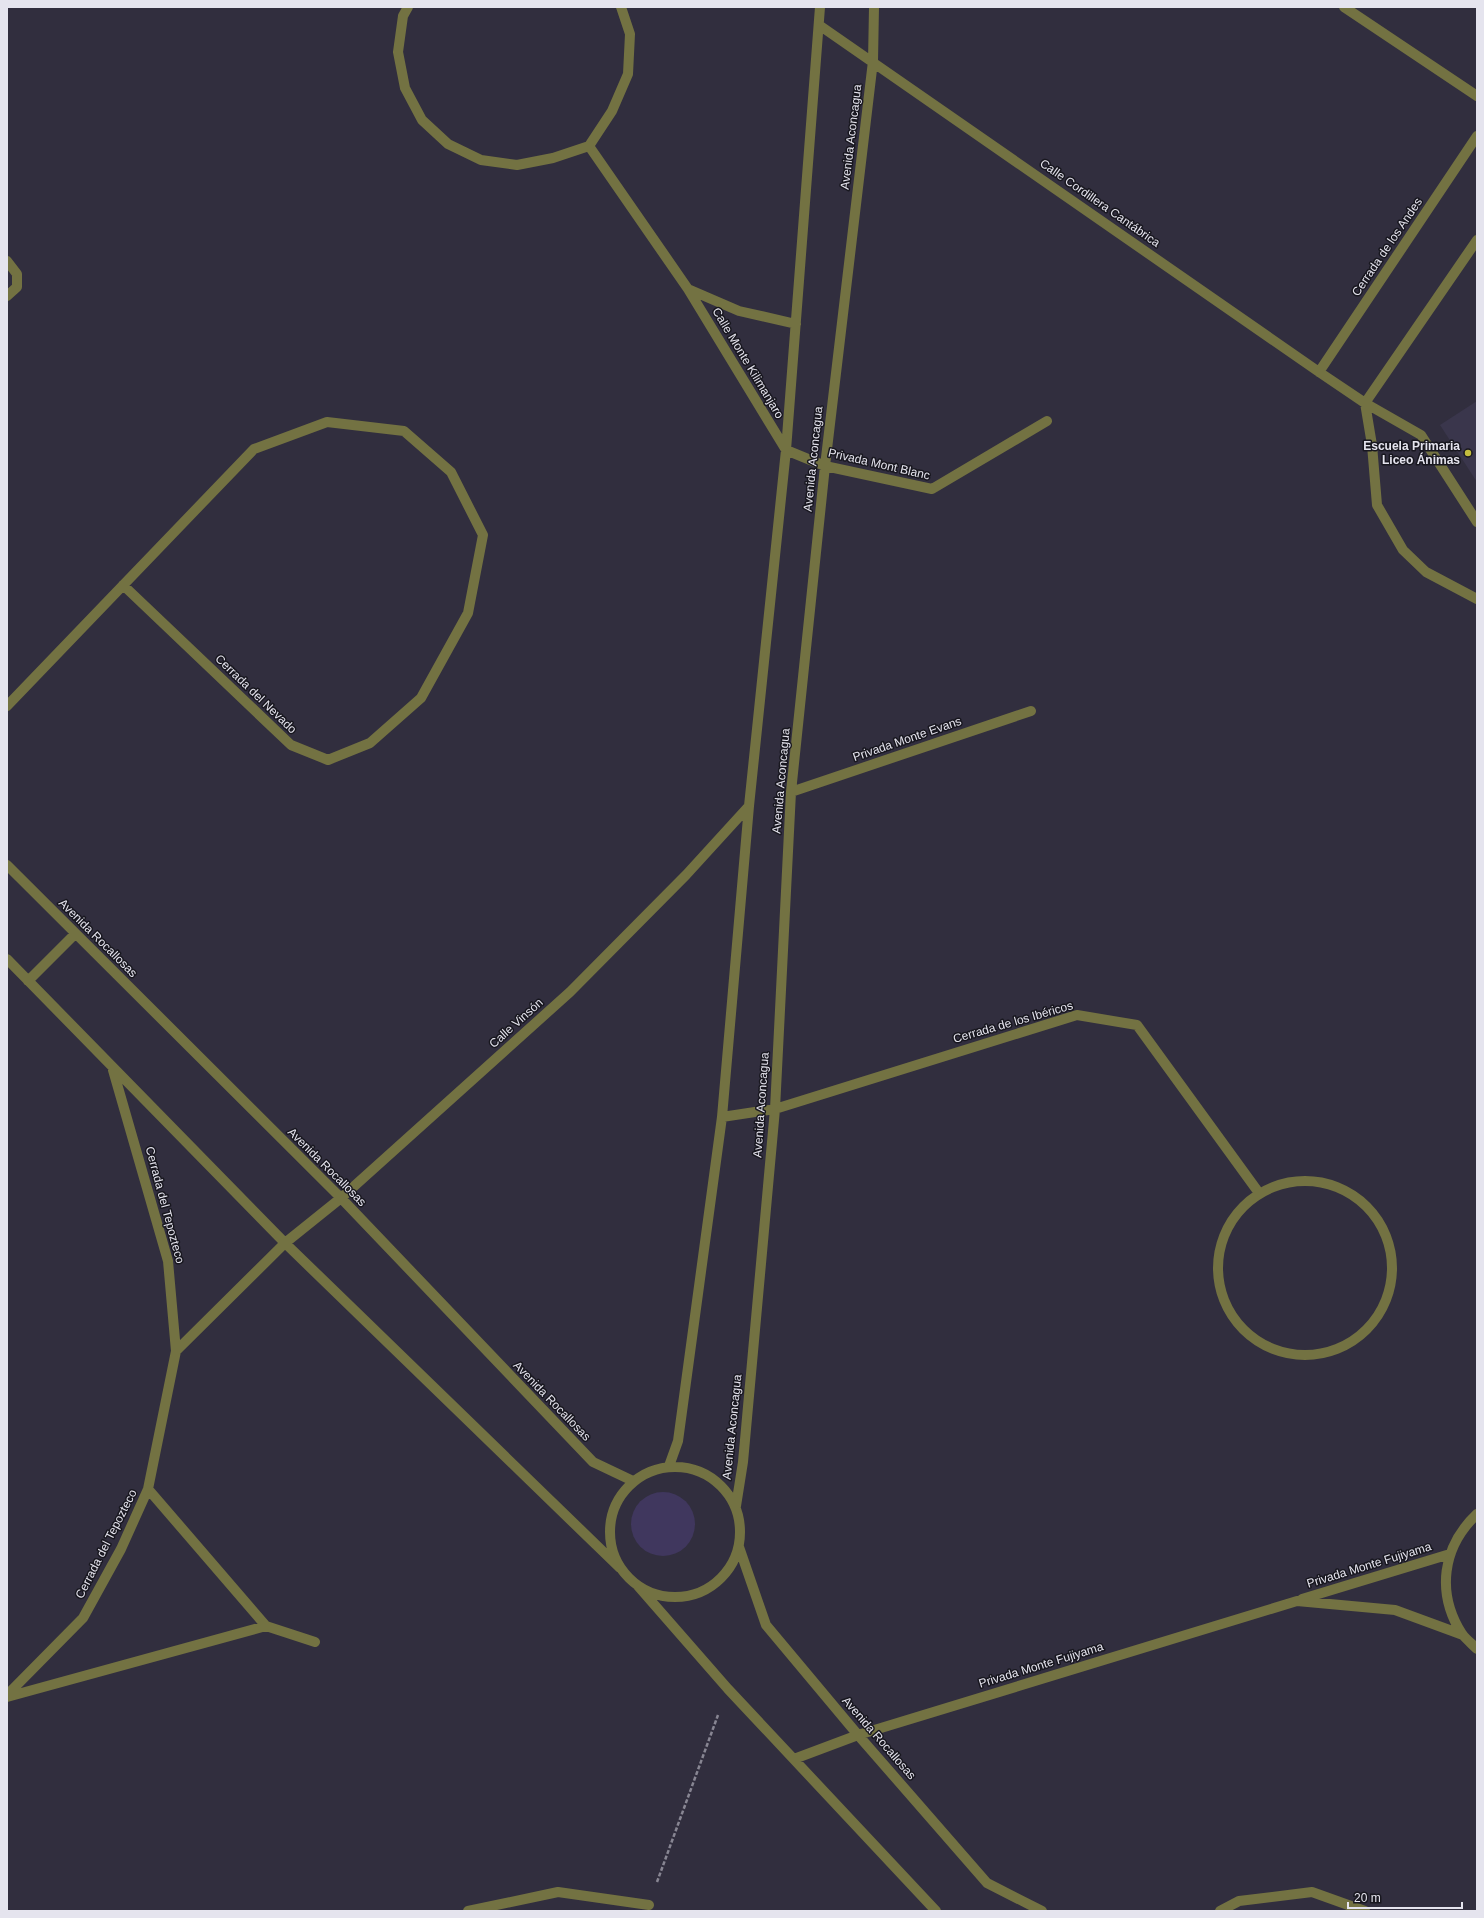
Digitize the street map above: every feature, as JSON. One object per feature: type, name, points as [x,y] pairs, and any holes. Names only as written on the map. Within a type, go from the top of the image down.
[{"type":"street","points":[[408,7],[403,16],[398,52],[404,88],[422,120],[448,144],[481,160],[517,165],[553,158],[589,146],[612,112],[628,74],[630,34],[621,7]]},
{"type":"street","points":[[669,1466],[678,1441],[722,1117],[749,806],[786,450],[820,7]]},
{"type":"street","name":"Avenida Aconcagua","points":[[736,1506],[743,1462],[776,1109],[791,792],[825,466],[872,61],[874,7]]},
{"type":"street","points":[[1344,7],[1477,96]]},
{"type":"street","name":"Calle Cordillera Cantábrica","points":[[819,25],[1319,372],[1365,403],[1421,435],[1477,522]]},
{"type":"street","name":"Cerrada de los Andes","points":[[1319,372],[1477,136]]},
{"type":"street","name":"Calle Monte Kilimanjaro","points":[[589,146],[688,289],[786,450]]},
{"type":"street","points":[[1477,240],[1365,403],[1372,445],[1377,505],[1403,550],[1426,572],[1477,600]]},
{"type":"street","points":[[7,261],[17,274],[17,287],[7,296]]},
{"type":"street","name":"Calle Monte Kilimanjaro","points":[[688,289],[739,310],[796,324]]},
{"type":"street","name":"Privada Mont Blanc","points":[[786,450],[825,466],[932,489],[1047,421]]},
{"type":"street","name":"Cerrada del Nevado","points":[[7,706],[123,585],[254,449],[327,422],[404,431],[451,472],[483,535],[468,613],[421,698],[370,743],[328,760],[291,745],[123,585]]},
{"type":"street","name":"Privada Monte Evans","points":[[791,792],[1031,711]]},
{"type":"street","name":"Calle Vinsón","points":[[285,1243],[341,1198],[570,992],[686,875],[749,806]]},
{"type":"street","name":"Avenida Rocallosas","points":[[7,865],[341,1198],[593,1462],[633,1481]]},
{"type":"street","points":[[28,981],[75,934]]},
{"type":"street","points":[[7,959],[285,1243],[638,1586],[728,1689],[936,1911]]},
{"type":"street","name":"Cerrada de los Ibéricos","points":[[722,1117],[776,1109],[1077,1015],[1137,1026],[1259,1193]]},
{"type":"street","name":"Cerrada del Tepozteco","points":[[7,1696],[83,1618],[121,1549],[148,1489],[176,1351],[168,1261],[113,1068]]},
{"type":"street","points":[[1315,1180],[1343,1188],[1367,1204],[1384,1228],[1393,1255],[1392,1284],[1387,1298],[1382,1311],[1363,1334],[1338,1349],[1310,1356],[1282,1352],[1255,1340],[1234,1320],[1221,1295],[1217,1266],[1223,1237],[1237,1212],[1259,1193],[1286,1182],[1315,1180]]},
{"type":"street","points":[[176,1351],[285,1243]]},
{"type":"street","points":[[620,1568],[611,1551],[608,1532],[612,1513],[617,1501],[633,1481],[649,1471],[669,1466],[690,1467],[709,1475],[725,1488],[736,1506],[741,1526],[739,1547],[731,1567],[717,1583],[698,1593],[678,1597],[657,1595],[638,1586]]},
{"type":"street","points":[[148,1489],[266,1626],[315,1642]]},
{"type":"street","name":"Privada Monte Fujiyama","points":[[1477,1514],[1464,1527],[1450,1554],[1446,1582],[1450,1610],[1463,1635],[1477,1649]]},
{"type":"street","name":"Avenida Rocallosas","points":[[739,1547],[766,1625],[858,1735],[987,1882],[1042,1911]]},
{"type":"street","name":"Privada Monte Fujiyama","points":[[794,1760],[858,1735],[1450,1554]]},
{"type":"street","name":"Privada Monte Fujiyama","points":[[1297,1601],[1395,1610],[1463,1635]]},
{"type":"street","points":[[7,1696],[266,1626]]},
{"type":"street","points":[[468,1911],[558,1892],[648,1904]]},
{"type":"street","points":[[1220,1911],[1239,1901],[1312,1892],[1365,1911]]},
{"type":"path","points":[[648,1904],[728,1689]]},
{"type":"shaded area","name":"Escuela Primaria Liceo Ánimas","points":[[1477,401],[1477,482],[1440,425]]},
{"type":"shaded area","points":[[663,1492],[675,1494],[686,1501],[693,1512],[695,1524],[693,1536],[686,1547],[675,1554],[663,1556],[651,1554],[640,1547],[633,1536],[631,1524],[633,1512],[640,1501],[651,1494]]},
{"type":"place","name":"Escuela Primaria Liceo Ánimas","points":[[1468,453]]}]
